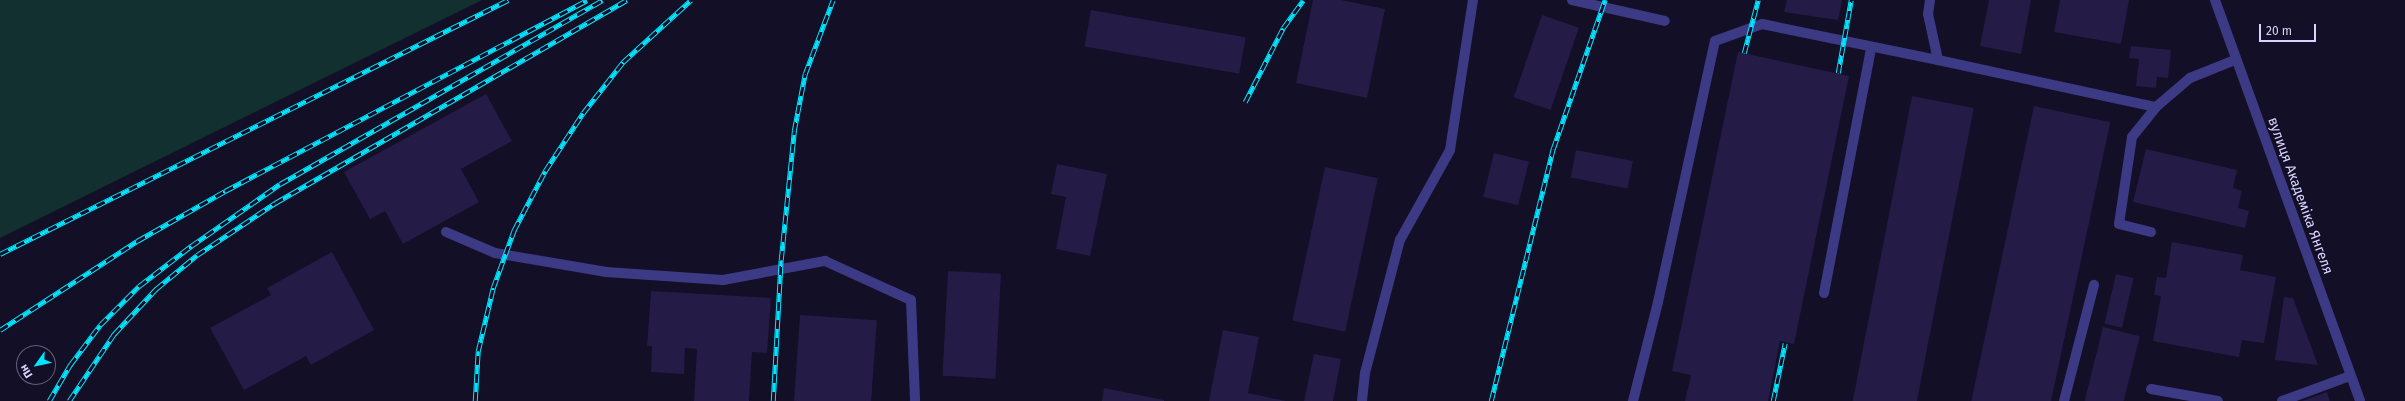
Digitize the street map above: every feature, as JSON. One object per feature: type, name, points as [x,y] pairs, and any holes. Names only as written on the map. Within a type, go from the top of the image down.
[{"type":"street","points":[[1362,401],[1365,373],[1400,240],[1450,150],[1473,0]]},
{"type":"street","points":[[1572,0],[1665,21]]},
{"type":"street","points":[[1930,0],[1928,14],[1938,60]]},
{"type":"street","name":"вулиця Академіка Янгеля","points":[[2216,0],[2235,60],[2360,401]]},
{"type":"street","points":[[1633,401],[1658,302],[1715,41],[1762,24],[1871,48],[1938,60],[2156,106]]},
{"type":"street","points":[[1824,293],[1871,48]]},
{"type":"street","points":[[2150,232],[2119,224],[2132,137],[2156,106],[2190,78],[2235,60]]},
{"type":"street","points":[[446,232],[495,253],[606,272],[723,280],[825,261],[911,300],[915,401]]},
{"type":"street","points":[[2064,401],[2094,285]]},
{"type":"street","points":[[2282,401],[2350,376]]},
{"type":"street","points":[[2151,389],[2218,401]]},
{"type":"green space","points":[[0,0],[482,0],[0,238]]},
{"type":"building","points":[[1313,0],[1341,0],[1385,9],[1367,98],[1296,83]]},
{"type":"building","points":[[1787,0],[1842,0],[1838,20],[1784,12]]},
{"type":"building","points":[[1989,0],[2031,0],[2021,54],[1980,46]]},
{"type":"building","points":[[2060,0],[2129,0],[2121,44],[2054,32]]},
{"type":"building","points":[[1091,10],[1246,37],[1239,74],[1085,46]]},
{"type":"building","points":[[1542,15],[1579,28],[1551,110],[1514,97]]},
{"type":"building","points":[[2131,46],[2171,50],[2168,78],[2157,77],[2156,88],[2136,86],[2139,59],[2129,58]]},
{"type":"building","points":[[1738,52],[1849,76],[1794,344],[1780,341],[1768,401],[1685,401],[1691,375],[1672,371]]},
{"type":"building","points":[[486,94],[512,141],[461,169],[479,202],[403,244],[385,211],[370,219],[344,172]]},
{"type":"building","points":[[1912,96],[1974,108],[1917,401],[1853,401]]},
{"type":"building","points":[[2034,106],[2110,122],[2051,401],[1971,401]]},
{"type":"building","points":[[2146,149],[2237,170],[2233,188],[2242,191],[2238,208],[2249,211],[2245,228],[2133,202]]},
{"type":"building","points":[[1576,150],[1633,161],[1628,189],[1571,177]]},
{"type":"building","points":[[1494,153],[1529,162],[1518,205],[1483,197]]},
{"type":"building","points":[[1057,164],[1107,174],[1090,256],[1056,249],[1066,197],[1051,194]]},
{"type":"building","points":[[1325,167],[1378,178],[1345,332],[1292,321]]},
{"type":"building","points":[[2172,242],[2243,255],[2240,270],[2276,277],[2264,343],[2242,340],[2239,357],[2153,341],[2161,296],[2154,295],[2157,277],[2166,278]]},
{"type":"building","points":[[332,252],[374,330],[311,365],[306,356],[244,390],[210,328],[271,295],[267,288]]},
{"type":"building","points":[[948,271],[1001,274],[995,379],[943,376]]},
{"type":"building","points":[[2116,274],[2134,278],[2122,328],[2105,324]]},
{"type":"building","points":[[651,291],[771,298],[767,353],[752,352],[749,401],[694,401],[697,349],[685,348],[684,374],[651,372],[652,346],[647,346]]},
{"type":"building","points":[[2284,297],[2293,298],[2318,365],[2275,360]]},
{"type":"building","points":[[800,315],[877,320],[871,401],[794,401]]},
{"type":"building","points":[[2103,327],[2140,336],[2124,401],[2085,401]]},
{"type":"building","points":[[1223,330],[1259,337],[1248,393],[1286,401],[1209,401]]},
{"type":"building","points":[[1314,354],[1341,359],[1333,401],[1304,401]]},
{"type":"building","points":[[1104,388],[1164,400],[1164,401],[1102,401]]},
{"type":"building","points":[[2327,392],[2330,401],[2302,401]]},
{"type":"railway","points":[[0,254],[508,0]]},
{"type":"railway","points":[[0,330],[137,241],[225,191],[587,0]]},
{"type":"railway","points":[[49,401],[70,365],[100,325],[139,286],[191,246],[280,184],[602,0]]},
{"type":"railway","points":[[69,401],[114,334],[156,289],[197,255],[275,203],[627,0]]},
{"type":"railway","points":[[475,401],[478,351],[493,288],[514,230],[545,171],[583,113],[623,62],[691,0]]},
{"type":"railway","points":[[773,401],[781,260],[794,131],[805,74],[833,0]]},
{"type":"railway","points":[[1245,102],[1283,28],[1303,0]]},
{"type":"railway","points":[[1491,401],[1553,149],[1605,0]]},
{"type":"railway","points":[[1744,53],[1758,0]]},
{"type":"railway","points":[[1838,73],[1851,0]]},
{"type":"railway","points":[[1773,401],[1785,343]]}]
